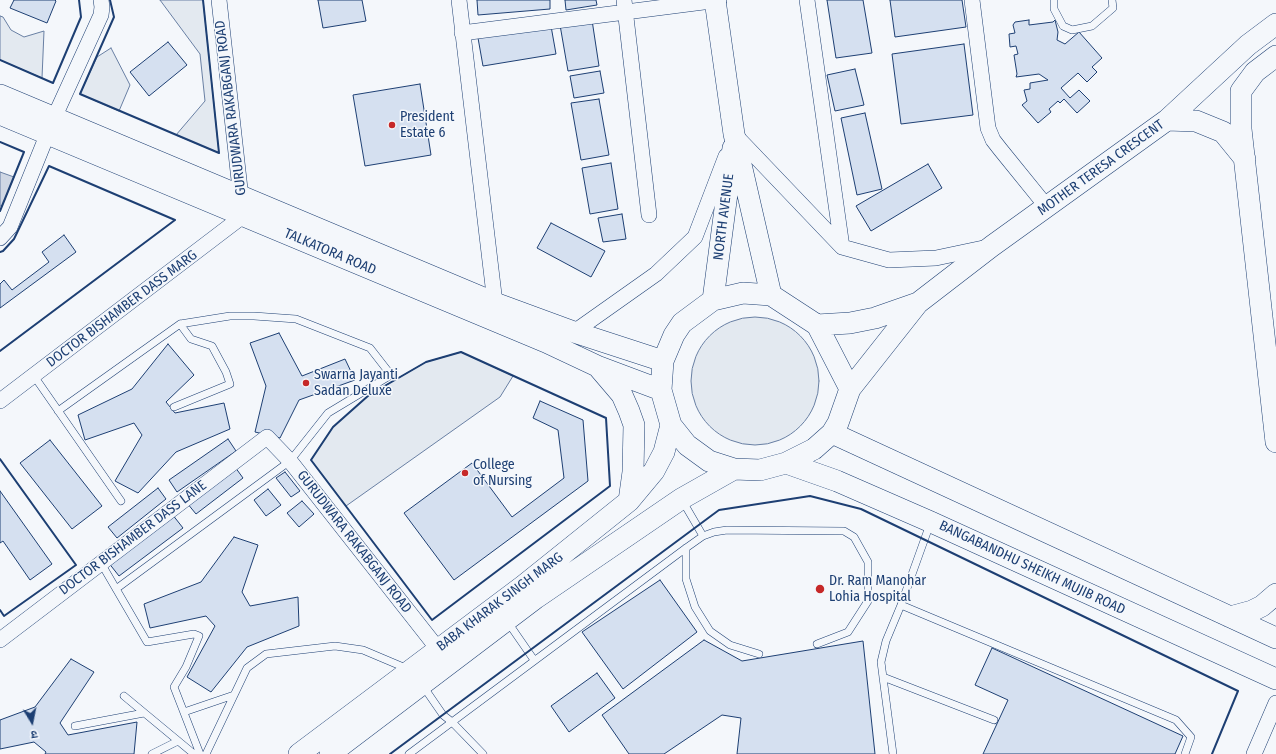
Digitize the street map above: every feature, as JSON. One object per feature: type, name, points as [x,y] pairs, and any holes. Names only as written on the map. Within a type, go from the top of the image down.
[{"type":"main road","name":"NORTH AVENUE","points":[[715,0],[734,134],[771,295]]},
{"type":"main road","name":"MOTHER TERESA CRESCENT","points":[[832,433],[838,423],[850,389],[918,303],[992,246],[1168,120],[1248,44],[1276,24]]},
{"type":"main road","points":[[1276,56],[1255,72],[1241,91],[1241,129],[1276,442]]},
{"type":"main road","name":"TALKATORA ROAD","points":[[0,95],[50,126],[243,207],[597,366],[660,390]]},
{"type":"main road","name":"TALKATORA ROAD","points":[[0,114],[50,126]]},
{"type":"main road","points":[[1168,120],[1196,122],[1223,132],[1245,159]]},
{"type":"main road","name":"NORTH AVENUE","points":[[713,300],[734,134]]},
{"type":"main road","name":"TALKATORA ROAD","points":[[243,207],[574,332],[663,361]]},
{"type":"main road","points":[[850,389],[817,325],[771,295],[743,293],[713,300],[682,323],[674,335],[663,361],[660,390],[671,425],[687,446],[709,461],[734,469],[760,470],[786,463],[814,449],[832,433],[1276,638]]},
{"type":"main road","name":"MOTHER TERESA CRESCENT","points":[[817,325],[850,323],[875,318],[918,303]]},
{"type":"main road","points":[[597,366],[622,394],[634,425],[633,472],[629,501]]},
{"type":"main road","name":"BABA KHARAK SINGH MARG","points":[[330,754],[417,678],[438,650],[523,586],[629,501],[654,471],[664,452],[671,425]]},
{"type":"main road","name":"BANGABANDHU SHEIKH MUJIB ROAD","points":[[786,463],[837,481],[931,522],[1276,679]]},
{"type":"main road","name":"BABA KHARAK SINGH MARG","points":[[299,754],[506,621],[536,598],[681,499],[734,469]]},
{"type":"main road","points":[[1230,617],[1252,611],[1262,606],[1276,594]]},
{"type":"street","points":[[0,238],[10,227],[50,126],[101,15],[101,0]]},
{"type":"street","name":"GURUDWARA RAKABGANJ ROAD","points":[[219,0],[243,207]]},
{"type":"street","points":[[459,0],[495,303]]},
{"type":"street","points":[[462,33],[625,6],[719,0]]},
{"type":"street","points":[[807,0],[842,247]]},
{"type":"street","points":[[972,0],[988,128],[993,140],[1047,207]]},
{"type":"street","points":[[625,6],[649,215]]},
{"type":"street","points":[[574,332],[656,274],[695,237],[734,134],[842,247],[889,260],[936,258],[992,246]]},
{"type":"street","name":"DOCTOR BISHAMBER DASS MARG","points":[[0,401],[34,376],[243,207]]},
{"type":"street","name":"GURUDWARA RAKABGANJ ROAD","points":[[267,437],[290,461],[438,650]]},
{"type":"street","name":"DOCTOR BISHAMBER DASS LANE","points":[[0,640],[267,437]]},
{"type":"street","points":[[1254,754],[1276,702]]},
{"type":"lane","points":[[1054,0],[1054,9],[1063,26],[1072,30],[1092,26],[1113,8],[1112,0]]},
{"type":"lane","points":[[58,411],[180,324],[230,316],[296,319],[370,348],[391,375],[328,413],[290,461],[116,589]]},
{"type":"lane","points":[[174,407],[230,384],[226,372],[212,346],[191,339],[180,324]]},
{"type":"lane","points":[[34,376],[122,501]]},
{"type":"lane","points":[[681,499],[703,536]]},
{"type":"lane","points":[[893,754],[881,662],[886,641],[931,522]]},
{"type":"lane","points":[[409,754],[686,548],[703,536],[714,532],[727,530],[844,531],[854,537],[868,562],[868,601],[848,632],[817,644]]},
{"type":"lane","points":[[686,548],[686,579],[695,607],[710,631],[730,645],[758,654]]},
{"type":"lane","points":[[100,563],[147,642],[194,634],[199,636],[186,667],[174,687],[200,754]]},
{"type":"lane","points":[[901,604],[1176,720],[1191,737],[1185,754]]},
{"type":"lane","points":[[506,621],[534,660]]},
{"type":"lane","points":[[206,754],[247,668],[266,654],[335,646],[363,650],[417,678],[443,715],[452,722],[483,754]]},
{"type":"lane","points":[[883,677],[994,720]]},
{"type":"lane","points":[[184,712],[234,695]]},
{"type":"lane","points":[[124,696],[194,754]]},
{"type":"lane","points":[[75,726],[144,712]]},
{"type":"lane","points":[[152,754],[178,741]]},
{"type":"shaded area","points":[[160,0],[203,0],[219,153],[176,135],[205,101],[200,54]]},
{"type":"shaded area","points":[[0,16],[3,17],[11,30],[24,37],[44,31],[42,78],[0,60]]},
{"type":"shaded area","points":[[111,48],[130,85],[119,111],[80,94],[97,57]]},
{"type":"shaded area","points":[[0,172],[14,177],[2,206],[0,206]]},
{"type":"shaded area","points":[[761,317],[774,319],[785,324],[796,331],[805,340],[817,362],[819,381],[817,400],[812,411],[805,422],[796,431],[774,443],[749,445],[736,443],[725,438],[714,431],[705,422],[693,400],[691,375],[693,362],[698,351],[705,340],[714,331],[736,319]]},
{"type":"shaded area","points":[[461,352],[513,376],[500,397],[346,506],[311,460],[333,427],[369,395],[426,362]]},
{"type":"building","points":[[14,0],[56,1],[47,23],[10,8]]},
{"type":"building","points":[[318,0],[362,0],[366,21],[323,28]]},
{"type":"building","points":[[477,0],[550,0],[550,9],[478,15]]},
{"type":"building","points":[[565,0],[596,0],[597,5],[566,10]]},
{"type":"building","points":[[827,0],[863,0],[872,53],[836,58]]},
{"type":"building","points":[[890,0],[962,0],[966,27],[895,37]]},
{"type":"building","points":[[592,20],[599,66],[568,71],[560,25]]},
{"type":"building","points":[[1029,20],[1029,25],[1053,22],[1055,20],[1058,32],[1057,40],[1065,44],[1079,32],[1102,58],[1092,67],[1097,72],[1087,82],[1078,73],[1061,88],[1070,98],[1079,90],[1090,101],[1077,113],[1064,99],[1060,103],[1058,101],[1049,109],[1051,112],[1038,123],[1022,105],[1027,101],[1024,90],[1030,89],[1030,83],[1048,80],[1039,74],[1016,77],[1017,74],[1014,55],[1018,54],[1016,46],[1010,47],[1009,34],[1015,33],[1013,25],[1015,22]]},
{"type":"building","points":[[551,26],[556,54],[483,66],[478,38]]},
{"type":"building","points":[[168,42],[187,65],[149,96],[130,72]]},
{"type":"building","points":[[964,44],[973,115],[901,124],[892,54]]},
{"type":"building","points":[[855,69],[864,105],[835,111],[827,75]]},
{"type":"building","points":[[600,71],[604,93],[574,98],[570,76]]},
{"type":"building","name":"President Estate 6","points":[[420,84],[431,155],[365,166],[353,95]]},
{"type":"building","points":[[599,99],[609,155],[581,160],[571,103]]},
{"type":"building","points":[[865,113],[882,189],[857,195],[841,118]]},
{"type":"building","points":[[611,163],[618,209],[590,214],[582,168]]},
{"type":"building","points":[[928,164],[942,188],[871,231],[856,206]]},
{"type":"building","points":[[622,214],[626,239],[603,242],[598,218]]},
{"type":"building","points":[[551,223],[605,251],[591,277],[537,248]]},
{"type":"building","points":[[64,235],[76,252],[0,308],[0,284],[4,280],[12,290],[49,262],[42,252]]},
{"type":"building","name":"Swarna Jayanti Sadan Deluxe","points":[[279,333],[302,376],[345,359],[355,380],[299,400],[280,438],[255,432],[266,386],[250,343]]},
{"type":"building","points":[[168,344],[194,375],[166,402],[175,413],[224,403],[230,429],[176,452],[138,493],[115,481],[142,435],[134,423],[85,440],[78,415],[132,389]]},
{"type":"building","points":[[540,401],[583,420],[588,481],[454,580],[404,513],[472,463],[512,517],[564,478],[558,430],[533,418]]},
{"type":"building","points":[[228,439],[236,451],[177,492],[169,480]]},
{"type":"building","points":[[50,440],[102,506],[72,529],[20,463]]},
{"type":"building","points":[[235,467],[243,478],[196,514],[187,503]]},
{"type":"building","points":[[285,472],[300,491],[291,497],[276,478]]},
{"type":"building","points":[[158,488],[166,499],[117,538],[108,527]]},
{"type":"building","points":[[268,489],[281,505],[266,516],[254,500]]},
{"type":"building","points":[[0,491],[52,564],[30,580],[3,541],[0,543]]},
{"type":"building","points":[[302,501],[314,514],[299,527],[287,513]]},
{"type":"building","points":[[172,514],[183,528],[119,576],[108,562]]},
{"type":"building","points":[[234,537],[258,545],[242,592],[250,606],[298,597],[299,626],[247,647],[211,692],[187,677],[215,626],[206,616],[150,628],[144,604],[201,582]]},
{"type":"building","points":[[660,580],[697,632],[623,689],[582,632]]},
{"type":"building","points":[[704,640],[742,661],[863,641],[875,754],[737,754],[741,718],[722,715],[664,754],[629,754],[602,715]]},
{"type":"building","points":[[992,648],[1183,736],[1175,754],[983,754],[1008,700],[975,685]]},
{"type":"building","points":[[71,659],[94,672],[60,723],[68,735],[137,722],[134,754],[45,754],[46,752],[34,742],[0,749],[0,720],[35,707]]},
{"type":"building","points":[[597,673],[615,698],[569,732],[551,706]]},
{"type":"wall","points":[[0,60],[53,83],[81,17],[79,0]]},
{"type":"wall","points":[[110,0],[114,17],[80,94],[219,153],[203,0]]},
{"type":"wall","points":[[0,142],[24,152],[0,211]]},
{"type":"wall","points":[[0,252],[3,251],[14,239],[49,166],[175,220],[0,351]]},
{"type":"wall","points":[[461,352],[606,418],[610,486],[432,620],[311,460],[333,427],[369,395],[426,362],[461,352]]},
{"type":"wall","points":[[0,459],[76,565],[4,616],[0,610]]},
{"type":"wall","points":[[390,754],[719,510],[810,496],[861,509],[1238,691],[1212,754]]},
{"type":"place","name":"President Estate 6","points":[[392,125]]},
{"type":"place","name":"Swarna Jayanti Sadan Deluxe","points":[[306,383]]},
{"type":"place","name":"College of Nursing","points":[[465,473]]},
{"type":"place","name":"Dr. Ram Manohar Lohia Hospital","points":[[820,589]]}]
